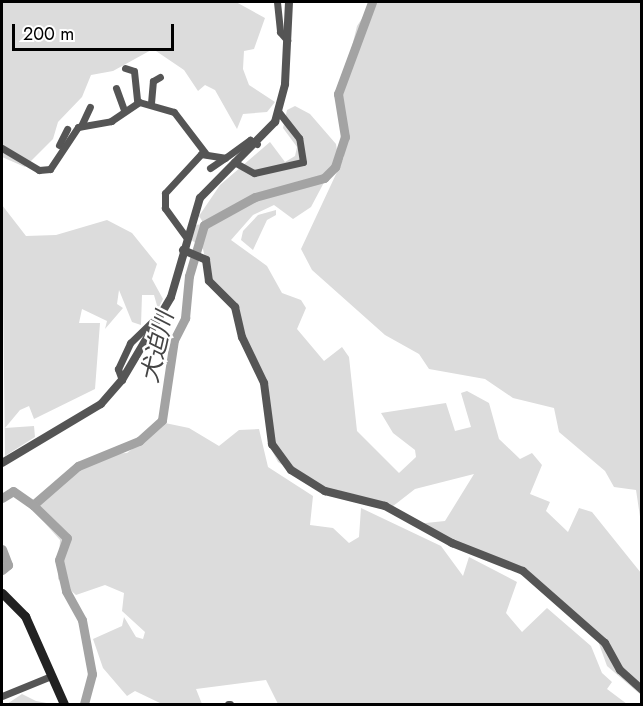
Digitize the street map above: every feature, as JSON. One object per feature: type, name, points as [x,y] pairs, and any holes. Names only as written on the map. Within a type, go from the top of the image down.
[{"type":"main road","points":[[2,593],[22,610],[64,705]]},
{"type":"street","points":[[276,2],[280,32],[287,40]]},
{"type":"street","points":[[2,463],[101,404],[122,380],[165,309],[200,198],[234,162],[257,144],[279,112],[290,2]]},
{"type":"street","points":[[125,69],[134,71],[137,102]]},
{"type":"street","points":[[152,103],[153,81],[160,77]]},
{"type":"street","points":[[116,88],[124,110]]},
{"type":"street","points":[[81,126],[111,121],[137,102],[152,103],[174,112],[206,154]]},
{"type":"street","points":[[61,150],[81,126],[90,107]]},
{"type":"street","points":[[234,162],[254,173],[303,162],[298,138],[279,112]]},
{"type":"street","points":[[2,148],[45,171],[54,166],[67,129]]},
{"type":"street","points":[[210,168],[250,140],[257,144]]},
{"type":"street","points":[[186,237],[165,208],[165,193],[192,161],[206,154],[225,158]]},
{"type":"street","points":[[183,250],[200,256],[209,281],[236,307],[242,337],[264,383],[272,444],[291,470],[325,491],[385,507],[452,543],[523,571],[605,643],[620,670],[642,690]]},
{"type":"street","points":[[2,696],[51,676]]},
{"type":"shaded area","points":[[2,2],[236,2],[265,18],[254,49],[244,51],[243,69],[249,85],[275,102],[267,112],[243,114],[237,129],[215,90],[205,85],[198,91],[184,70],[153,49],[113,71],[91,75],[82,97],[58,122],[53,139],[25,167],[2,157]]},
{"type":"shaded area","points":[[373,2],[641,2],[641,523],[636,490],[614,487],[605,471],[559,432],[554,408],[513,398],[485,379],[429,369],[419,354],[385,335],[312,270],[301,249],[344,157],[338,104],[357,26]]},
{"type":"shaded area","points":[[295,106],[310,114],[336,144],[338,156],[311,207],[293,219],[274,205],[253,215],[231,240],[267,266],[282,293],[301,300],[306,308],[297,329],[324,361],[342,347],[349,357],[357,431],[399,473],[416,457],[415,450],[393,433],[381,413],[446,403],[455,431],[471,427],[461,393],[467,391],[489,403],[499,439],[520,459],[532,453],[542,465],[530,494],[550,502],[546,511],[568,532],[579,508],[592,512],[641,573],[641,695],[607,666],[598,641],[521,574],[416,524],[445,521],[474,474],[415,489],[388,510],[314,485],[278,462],[269,445],[267,403],[256,363],[234,307],[212,288],[203,249],[189,238],[195,225],[204,224],[199,216],[220,185],[270,142],[285,162],[295,156],[297,147],[283,128],[287,110]]},
{"type":"shaded area","points":[[2,205],[26,236],[56,235],[107,220],[132,233],[157,264],[152,279],[163,299],[158,309],[154,295],[142,295],[141,325],[132,322],[119,290],[117,304],[123,308],[105,329],[107,321],[82,309],[79,323],[100,323],[95,389],[34,419],[29,406],[20,410],[5,428],[34,426],[35,437],[5,456]]},
{"type":"shaded area","points":[[276,210],[276,215],[267,220],[253,250],[241,240],[243,231],[258,215]]},
{"type":"shaded area","points":[[165,423],[189,428],[219,446],[239,430],[259,429],[268,467],[313,496],[310,525],[333,528],[349,543],[359,537],[361,508],[441,546],[463,576],[469,557],[517,582],[506,613],[522,632],[547,608],[591,646],[602,673],[612,682],[607,689],[627,704],[278,704],[266,680],[196,689],[202,704],[162,704],[135,691],[127,696],[103,668],[93,639],[122,626],[124,617],[136,637],[143,639],[145,632],[122,611],[124,593],[105,585],[76,595],[58,579],[60,540],[34,511],[77,464],[92,464],[96,455],[127,453]]},
{"type":"shaded area","points":[[22,694],[36,701],[52,704],[7,704]]},
{"type":"waterway","name":"犬迫川","points":[[33,505],[78,466],[139,441],[162,420],[174,340],[185,318],[189,276],[204,225],[255,197],[324,178],[335,167],[345,137],[338,94],[372,2]]},
{"type":"waterway","points":[[2,498],[13,491],[33,505]]},
{"type":"waterway","name":"犬迫川","points":[[33,505],[67,538],[59,560],[66,591],[82,620],[92,674],[84,704]]},
{"type":"waterway","points":[[2,549],[8,565],[2,570]]}]
